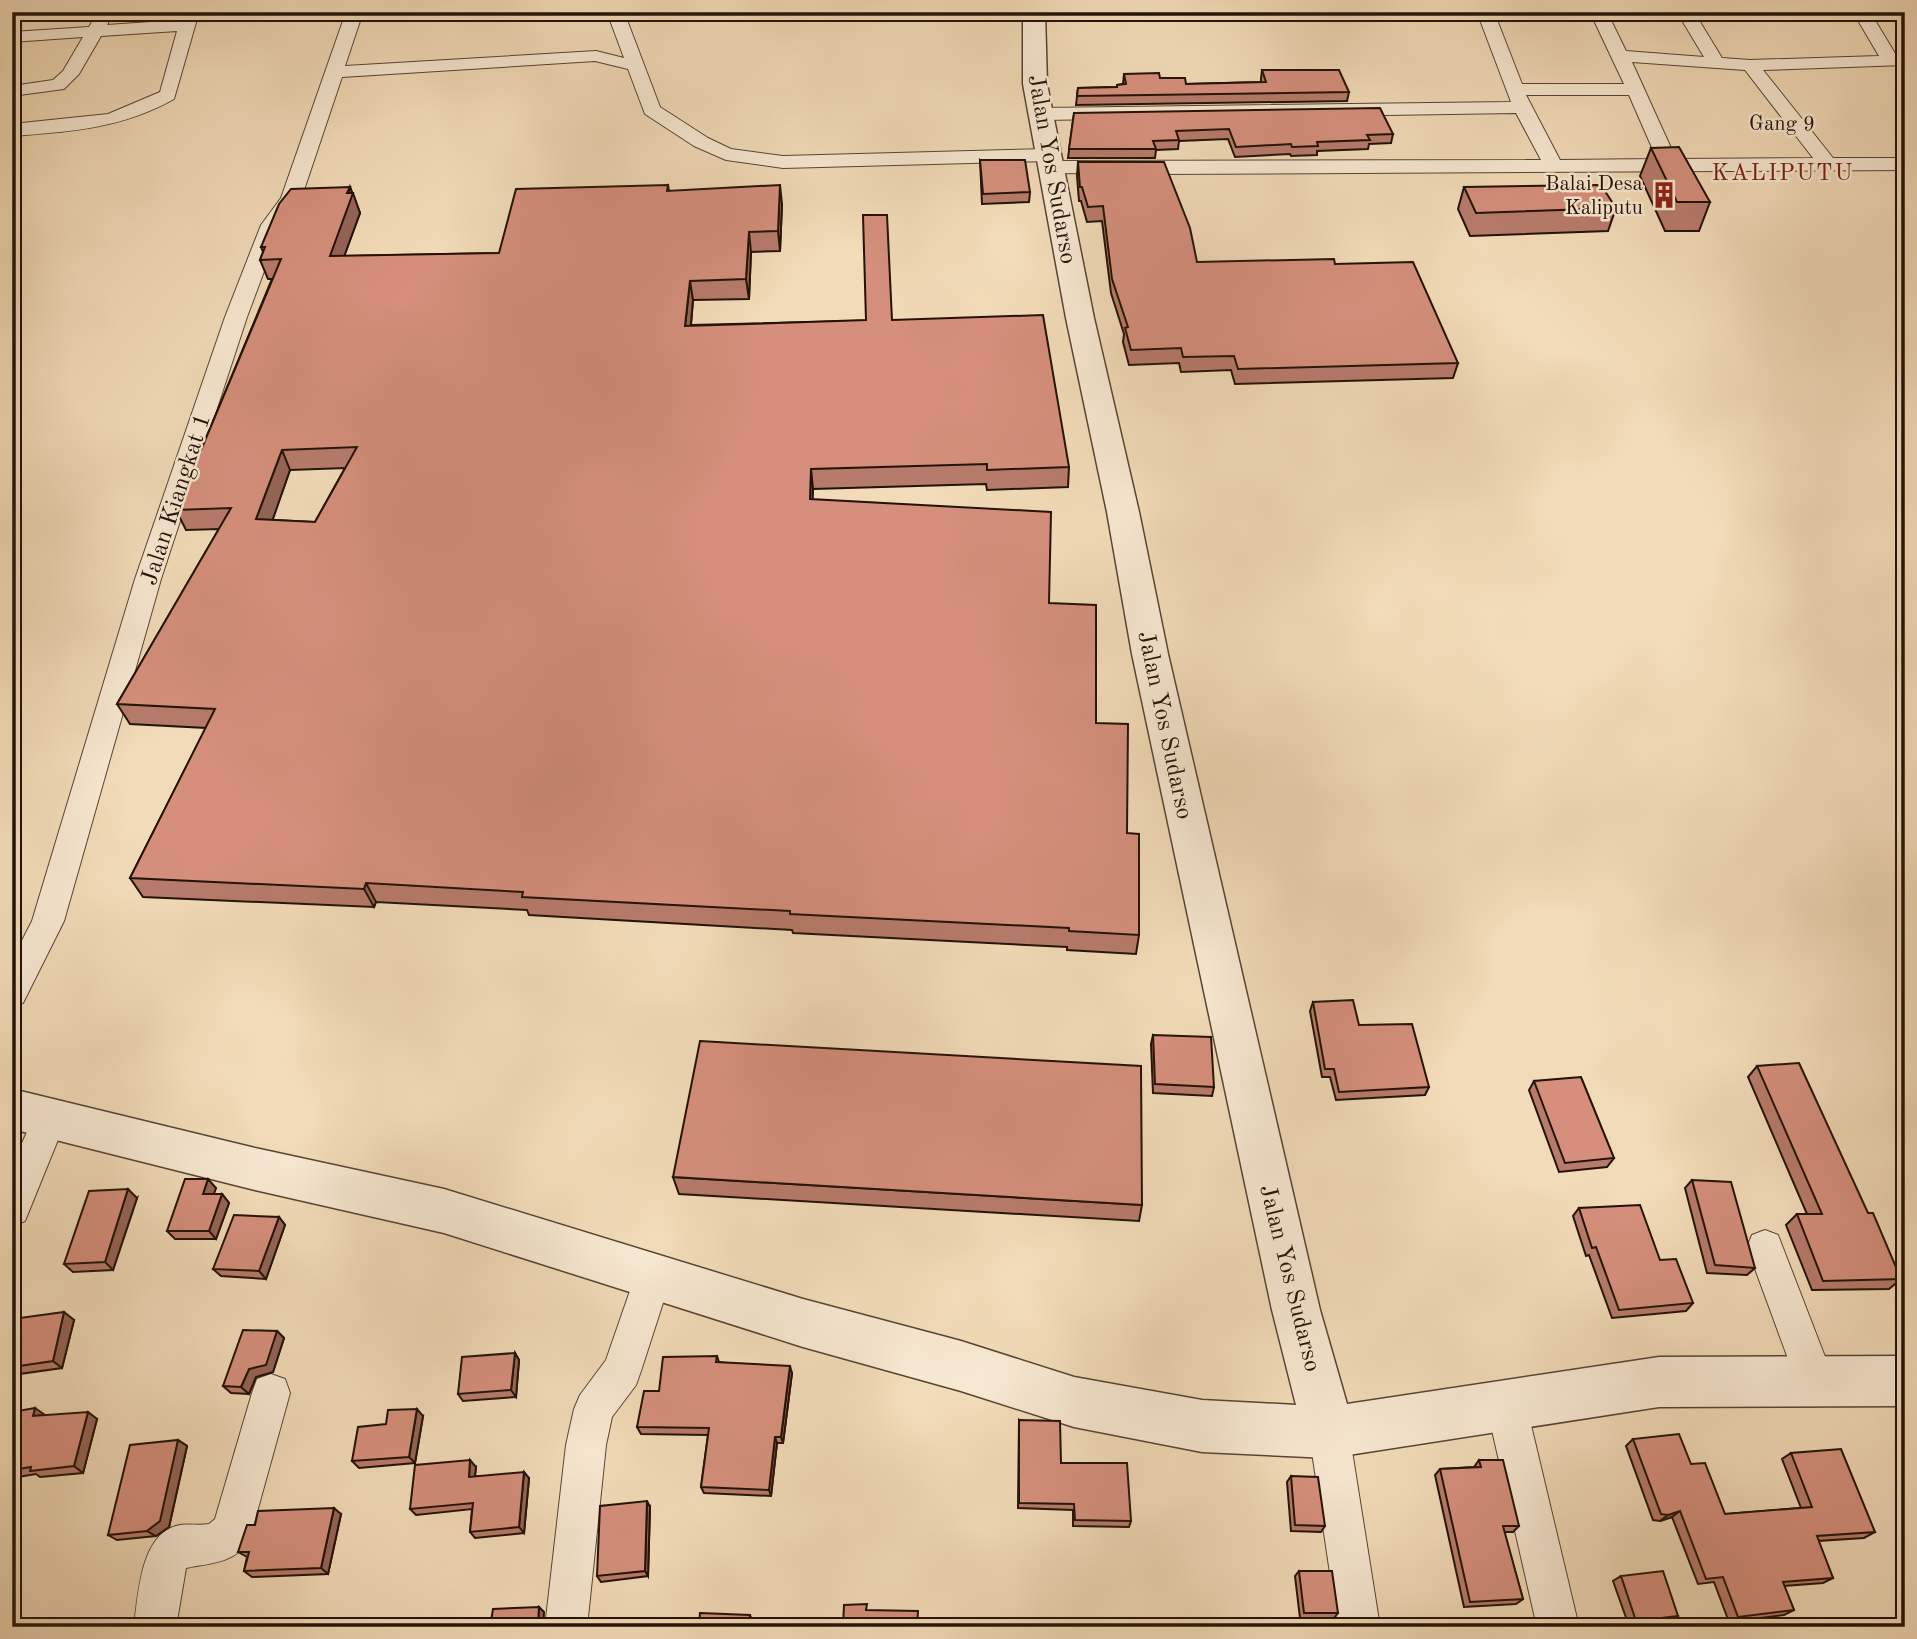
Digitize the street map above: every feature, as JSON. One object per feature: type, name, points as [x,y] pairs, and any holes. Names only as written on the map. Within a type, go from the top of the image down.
[{"type":"street","points":[[12,91],[50,88],[70,74],[97,32],[105,12]]},
{"type":"street","name":"Jalan Kiangkat 1","points":[[12,993],[48,921],[148,579],[236,317],[271,225],[291,199],[355,12]]},
{"type":"street","points":[[615,12],[652,110],[701,142],[726,154],[783,162],[1051,161],[1554,166],[1663,155],[1905,164]]},
{"type":"street","name":"Jalan Yos Sudarso","points":[[1034,12],[1035,83],[1080,318],[1123,512],[1156,680],[1296,1310],[1329,1432]]},
{"type":"street","points":[[1485,12],[1519,98],[1554,166]]},
{"type":"street","points":[[1598,12],[1636,90],[1663,155]]},
{"type":"street","points":[[1685,12],[1716,62]]},
{"type":"street","points":[[1861,12],[1898,61]]},
{"type":"street","points":[[12,37],[97,32],[189,18],[168,95],[143,111],[92,125],[12,130]]},
{"type":"street","points":[[336,72],[596,56],[617,63],[635,64]]},
{"type":"street","points":[[1620,56],[1750,65],[1898,61]]},
{"type":"street","points":[[1750,65],[1827,163]]},
{"type":"street","points":[[12,77],[70,74]]},
{"type":"street","points":[[1041,114],[1519,98],[1636,90]]},
{"type":"street","name":"Gang 9","points":[[1663,155],[1723,145]]},
{"type":"street","name":"Gang 9","points":[[1748,145],[1905,149]]},
{"type":"street","points":[[12,1209],[31,1114],[444,1211],[1074,1402],[1202,1426],[1329,1432],[1659,1382],[1905,1381]]},
{"type":"street","points":[[1765,1247],[1815,1380]]},
{"type":"street","points":[[566,1627],[586,1445],[594,1409],[622,1371],[653,1275]]},
{"type":"street","points":[[155,1627],[162,1579],[170,1553],[178,1545],[214,1545],[228,1538],[234,1526],[271,1393]]},
{"type":"street","points":[[1506,1404],[1558,1627]]},
{"type":"street","points":[[1329,1432],[1359,1627]]},
{"type":"building","points":[[37,12],[72,12],[35,15]]},
{"type":"building","points":[[1896,12],[1905,12],[1905,19]]},
{"type":"building","points":[[1262,70],[1339,70],[1349,92],[1077,96],[1078,88],[1117,87],[1126,84],[1124,74],[1159,73],[1160,78],[1185,78],[1186,84],[1266,82]]},
{"type":"building","points":[[1380,108],[1393,134],[1367,135],[1370,140],[1317,142],[1318,146],[1292,147],[1291,144],[1236,147],[1229,129],[1176,131],[1179,140],[1153,141],[1156,149],[1069,149],[1074,113]]},
{"type":"building","points":[[1679,147],[1710,202],[1677,202],[1651,148]]},
{"type":"building","points":[[980,160],[1025,160],[1030,192],[983,194]]},
{"type":"building","points":[[1078,162],[1164,162],[1190,228],[1197,262],[1334,259],[1335,264],[1413,262],[1458,363],[1238,369],[1234,356],[1183,357],[1181,348],[1131,350],[1125,328],[1128,327],[1112,279],[1103,206],[1088,207],[1080,187]]},
{"type":"building","points":[[668,185],[667,191],[780,185],[778,231],[749,232],[746,279],[690,281],[685,326],[866,320],[863,215],[887,215],[892,320],[1043,315],[1069,467],[987,470],[987,464],[811,469],[810,499],[1051,512],[1049,603],[1096,605],[1096,723],[1128,724],[1127,833],[1139,834],[1139,935],[1069,931],[1069,928],[522,897],[523,892],[366,883],[364,889],[130,878],[215,709],[117,704],[231,508],[176,510],[281,259],[260,260],[265,247],[261,247],[279,204],[291,189],[350,187],[347,193],[353,193],[330,256],[499,253],[516,189]],"holes":[[[357,447],[315,522],[256,519],[282,450]]]},
{"type":"building","points":[[1601,185],[1616,208],[1476,213],[1464,187]]},
{"type":"building","points":[[1353,1000],[1359,1025],[1412,1024],[1429,1087],[1339,1092],[1334,1069],[1325,1069],[1313,1002]]},
{"type":"building","points":[[1153,1035],[1211,1037],[1214,1087],[1155,1084]]},
{"type":"building","points":[[700,1041],[1141,1066],[1142,1205],[673,1177]]},
{"type":"building","points":[[1799,1063],[1868,1213],[1873,1213],[1901,1279],[1823,1281],[1797,1214],[1822,1214],[1757,1066]]},
{"type":"building","points":[[1581,1077],[1614,1158],[1565,1163],[1534,1081]]},
{"type":"building","points":[[185,1179],[208,1179],[203,1194],[222,1194],[209,1231],[167,1231]]},
{"type":"building","points":[[1692,1180],[1731,1182],[1755,1268],[1715,1265]]},
{"type":"building","points":[[128,1189],[105,1262],[64,1264],[89,1191]]},
{"type":"building","points":[[1640,1205],[1660,1260],[1676,1259],[1693,1303],[1619,1310],[1596,1247],[1592,1248],[1579,1208]]},
{"type":"building","points":[[234,1215],[279,1217],[259,1271],[213,1269]]},
{"type":"building","points":[[64,1312],[53,1361],[12,1367],[12,1319]]},
{"type":"building","points":[[243,1330],[277,1331],[266,1365],[249,1369],[241,1387],[223,1386]]},
{"type":"building","points":[[515,1353],[511,1390],[458,1394],[462,1357]]},
{"type":"building","points":[[717,1356],[716,1362],[790,1366],[781,1437],[775,1437],[769,1490],[701,1487],[709,1428],[637,1427],[644,1391],[659,1391],[663,1357]]},
{"type":"building","points":[[35,1408],[33,1416],[88,1412],[74,1466],[30,1471],[31,1467],[12,1470],[12,1412]]},
{"type":"building","points":[[417,1409],[409,1457],[352,1461],[358,1427],[386,1424],[388,1410]]},
{"type":"building","points":[[1019,1420],[1060,1421],[1061,1463],[1127,1463],[1131,1521],[1075,1520],[1074,1504],[1019,1503]]},
{"type":"building","points":[[1679,1434],[1691,1464],[1705,1463],[1725,1514],[1812,1507],[1791,1453],[1841,1449],[1875,1532],[1817,1536],[1833,1578],[1783,1582],[1794,1610],[1738,1617],[1723,1577],[1706,1579],[1680,1511],[1661,1514],[1633,1439]]},
{"type":"building","points":[[178,1440],[160,1521],[147,1531],[108,1535],[130,1445]]},
{"type":"building","points":[[470,1460],[469,1477],[524,1472],[519,1527],[470,1532],[473,1503],[410,1509],[415,1465]]},
{"type":"building","points":[[1479,1460],[1503,1460],[1519,1526],[1503,1526],[1523,1599],[1470,1602],[1440,1469],[1481,1467]]},
{"type":"building","points":[[1291,1476],[1318,1477],[1325,1526],[1295,1525]]},
{"type":"building","points":[[647,1501],[645,1571],[597,1576],[600,1506]]},
{"type":"building","points":[[334,1508],[321,1568],[244,1571],[249,1552],[238,1552],[247,1525],[255,1525],[258,1511]]},
{"type":"building","points":[[1299,1571],[1332,1571],[1338,1613],[1304,1613]]},
{"type":"building","points":[[1663,1571],[1678,1616],[1636,1621],[1621,1576]]},
{"type":"building","points":[[867,1604],[866,1610],[918,1611],[917,1627],[843,1627],[844,1605]]},
{"type":"building","points":[[539,1607],[538,1624],[555,1627],[490,1627],[493,1609]]},
{"type":"building","points":[[700,1613],[750,1615],[749,1627],[699,1627]]},
{"type":"building","points":[[1752,1624],[1753,1627],[1730,1627]]},
{"type":"place","name":"Balai Desa Kaliputu","points":[[1664,195]]},
{"type":"district","name":"KALIPUTU","points":[[1783,172]]}]
